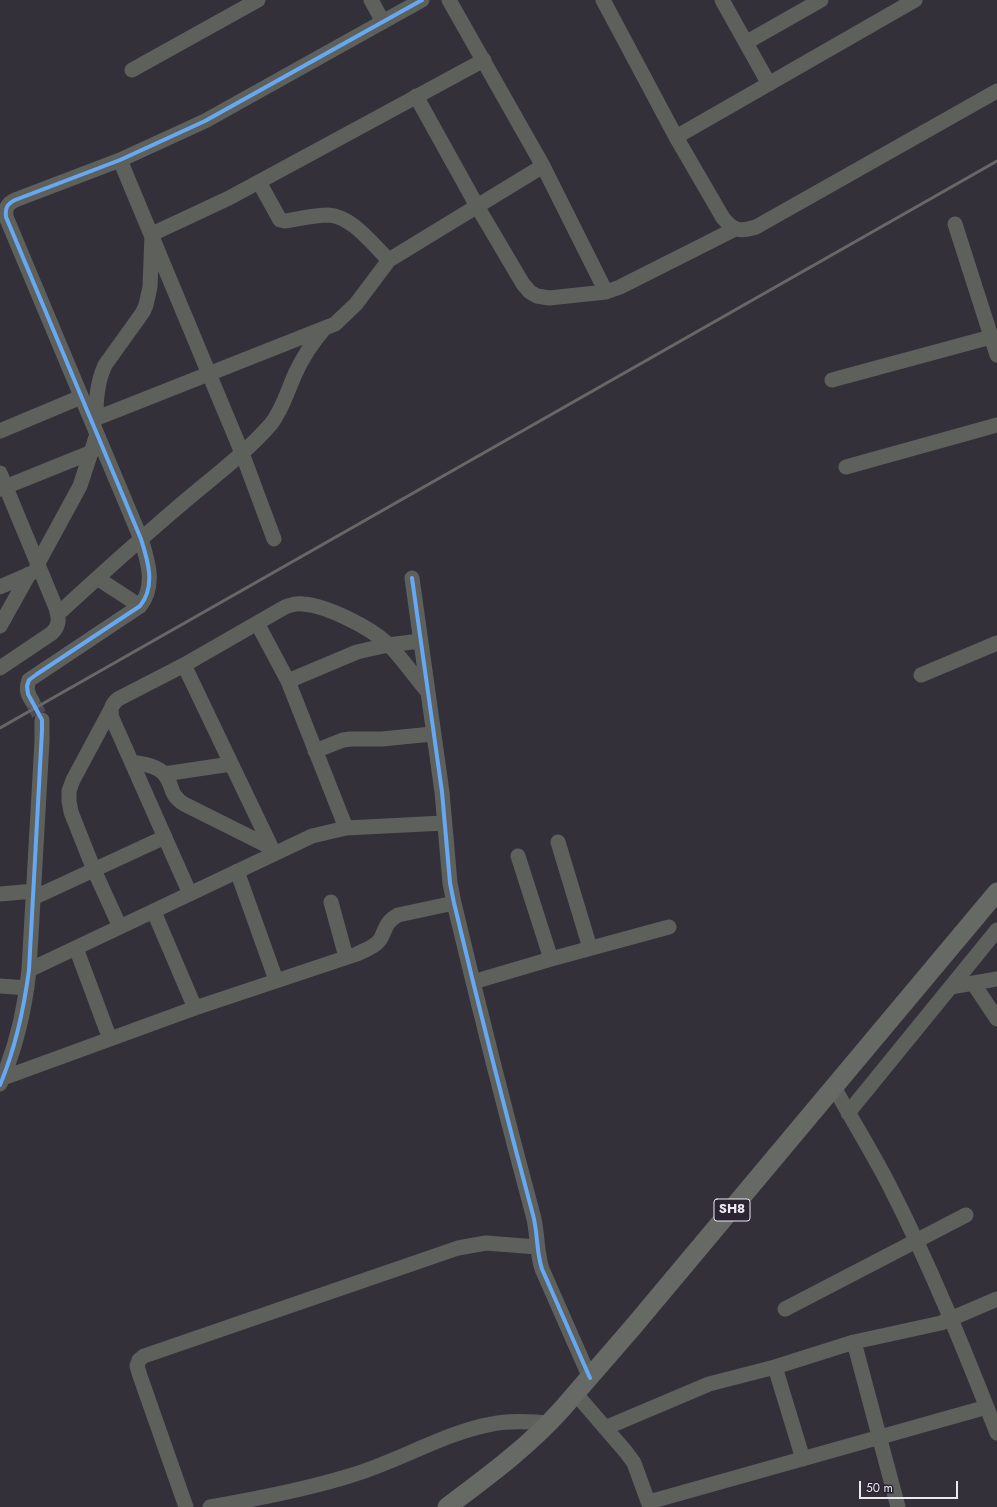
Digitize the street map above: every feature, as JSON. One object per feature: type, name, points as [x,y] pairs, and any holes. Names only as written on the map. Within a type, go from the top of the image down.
[{"type":"main road","name":"SH8","points":[[447,1507],[492,1474],[521,1449],[550,1423],[576,1394],[997,892]]},
{"type":"street","points":[[132,70],[258,0]]},
{"type":"street","points":[[371,0],[382,22]]},
{"type":"street","points":[[32,701],[28,694],[27,686],[29,680],[140,606],[146,598],[149,574],[147,558],[141,539],[95,424],[81,397],[6,217],[4,205],[120,160],[205,121],[422,0]]},
{"type":"street","points":[[449,0],[543,166],[606,292]]},
{"type":"street","points":[[604,0],[676,136],[723,218],[735,229],[745,230],[756,227],[997,91]]},
{"type":"street","points":[[746,42],[821,0]]},
{"type":"street","points":[[676,136],[915,0]]},
{"type":"street","points":[[725,1],[769,84]]},
{"type":"street","points":[[152,234],[229,198],[484,60]]},
{"type":"street","points":[[416,96],[477,206],[523,284],[530,292],[537,296],[549,298],[606,292],[620,287],[735,229]]},
{"type":"street","points":[[120,160],[242,453],[274,539]]},
{"type":"street","points":[[95,424],[209,373],[335,324],[356,304],[388,260],[543,166]]},
{"type":"street","points":[[259,182],[280,220],[285,222],[319,216],[337,216],[352,224],[388,260]]},
{"type":"street","points":[[955,224],[997,355]]},
{"type":"street","points":[[0,626],[35,569],[83,479],[92,452],[97,393],[101,375],[105,365],[143,312],[148,298],[150,287],[152,234]]},
{"type":"street","points":[[58,614],[141,539],[242,453],[272,422],[284,402],[302,362],[315,340],[325,329]]},
{"type":"street","points":[[832,380],[991,337]]},
{"type":"street","points":[[0,430],[81,397]]},
{"type":"street","points":[[846,467],[997,425]]},
{"type":"street","points":[[3,488],[92,452]]},
{"type":"street","points":[[0,473],[3,488],[35,569],[58,614],[58,627],[52,633],[0,668]]},
{"type":"street","points":[[0,587],[35,569]]},
{"type":"street","points":[[97,578],[140,606]]},
{"type":"street","points":[[412,578],[432,734],[442,792],[450,883],[454,903],[490,1054],[535,1222],[537,1247],[542,1269],[590,1378]]},
{"type":"street","points":[[120,927],[94,870],[71,812],[69,801],[69,791],[73,780],[110,711],[112,704],[118,699],[184,665],[285,607],[301,604],[312,605],[364,626],[388,645],[427,691]]},
{"type":"street","points":[[257,623],[288,681],[346,828]]},
{"type":"street","points":[[288,681],[357,652],[388,645],[420,641]]},
{"type":"street","points":[[921,675],[997,643]]},
{"type":"street","points":[[184,665],[272,850]]},
{"type":"street","points":[[110,711],[190,894]]},
{"type":"street","points":[[1,1081],[9,1062],[27,988],[42,720]]},
{"type":"street","points":[[315,750],[350,739],[382,739],[432,734]]},
{"type":"street","points":[[132,762],[150,766],[164,774],[173,795],[180,801],[272,850]]},
{"type":"street","points":[[164,774],[231,764]]},
{"type":"street","points":[[29,970],[154,912],[237,871],[272,850],[312,836],[346,828],[444,823]]},
{"type":"street","points":[[0,894],[33,895],[94,870],[165,837]]},
{"type":"street","points":[[558,842],[590,948]]},
{"type":"street","points":[[518,856],[551,959]]},
{"type":"street","points":[[237,871],[276,980]]},
{"type":"street","points":[[331,902],[346,957]]},
{"type":"street","points":[[1,1081],[194,1008],[357,954],[376,944],[381,938],[386,925],[390,920],[398,915],[454,903]]},
{"type":"street","points":[[154,912],[194,1008]]},
{"type":"street","points":[[473,982],[669,927]]},
{"type":"street","points":[[848,1113],[997,930]]},
{"type":"street","points":[[76,948],[110,1039]]},
{"type":"street","points":[[951,987],[997,979]]},
{"type":"street","points":[[973,983],[997,1019]]},
{"type":"street","points":[[0,986],[27,988]]},
{"type":"street","points":[[834,1087],[889,1186],[915,1241],[951,1319],[997,1433]]},
{"type":"street","points":[[785,1309],[966,1215]]},
{"type":"street","points":[[186,1507],[140,1376],[137,1366],[138,1360],[152,1353],[458,1248],[486,1243],[537,1247]]},
{"type":"street","points":[[605,1428],[709,1384],[775,1367],[854,1342],[927,1326],[951,1319],[997,1299]]},
{"type":"street","points":[[854,1342],[881,1438],[898,1507]]},
{"type":"street","points":[[775,1367],[803,1459]]},
{"type":"street","points":[[576,1394],[634,1463],[650,1504],[987,1407]]},
{"type":"street","points":[[210,1507],[294,1490],[350,1476],[454,1435],[482,1426],[505,1422],[550,1423]]},
{"type":"tunnel","points":[[32,701],[42,720]]},
{"type":"railway","points":[[0,728],[997,161]]},
{"type":"cycle path","points":[[0,1085],[18,1028],[29,970],[42,720],[28,694],[27,686],[29,680],[37,674],[140,606],[145,598],[149,582],[148,565],[141,539],[6,217],[6,209],[8,205],[15,200],[120,160],[205,121],[422,0]]},
{"type":"cycle path","points":[[412,578],[442,792],[450,883],[454,903],[492,1059],[533,1215],[542,1269],[590,1378]]}]
